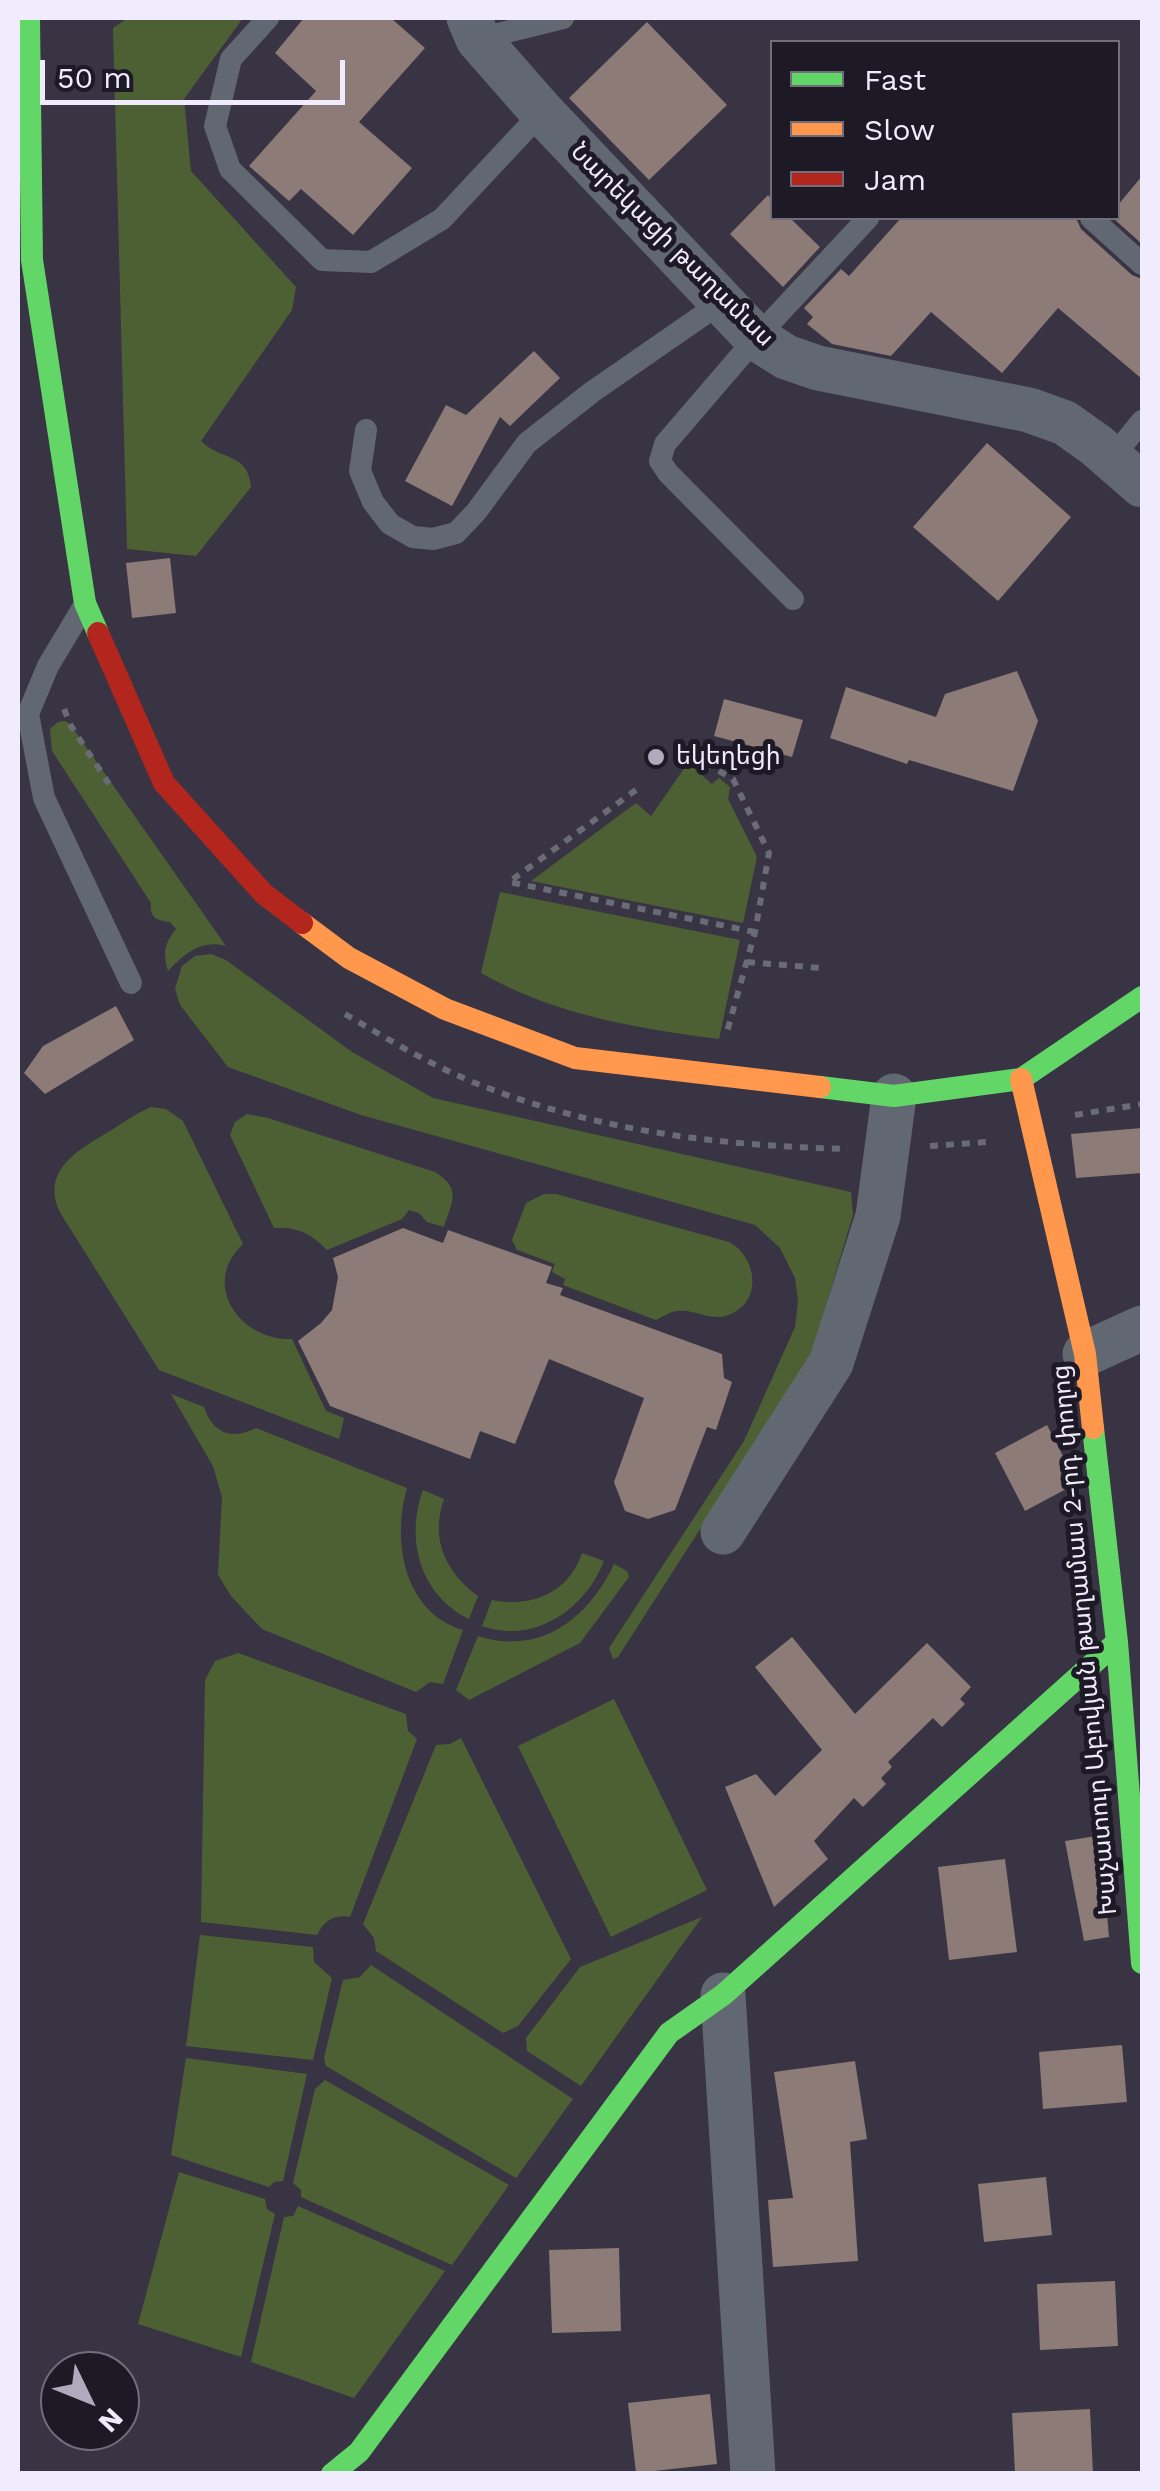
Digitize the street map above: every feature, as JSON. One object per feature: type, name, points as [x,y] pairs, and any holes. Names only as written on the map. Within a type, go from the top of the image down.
[{"type":"street","points":[[35,20],[32,260],[85,604],[164,783],[264,894],[349,958],[446,1009],[576,1058],[894,1096],[1021,1079],[1142,997]]},
{"type":"street","name":"Նարեկացի թաղամաս","points":[[473,28],[542,112],[756,338],[786,357],[818,368],[1029,410],[1065,424],[1127,471]]},
{"type":"street","name":"Խաչատուր Աբովյան թաղամաս 2-րդ փողոց","points":[[1021,1079],[1085,1354],[1118,1642],[1142,1963]]},
{"type":"street","points":[[724,1532],[831,1362],[878,1216],[894,1096]]},
{"type":"street","points":[[1085,1354],[1142,1328]]},
{"type":"street","points":[[332,2474],[359,2452],[669,2034],[723,1995],[1118,1642]]},
{"type":"street","points":[[723,1995],[753,2474]]},
{"type":"lane","points":[[268,18],[231,59],[214,126],[230,169],[322,260],[370,262],[442,219],[542,112]]},
{"type":"lane","points":[[473,28],[563,18]]},
{"type":"lane","points":[[793,599],[660,461],[665,444],[756,338],[866,220]]},
{"type":"lane","points":[[1093,220],[1142,264]]},
{"type":"lane","points":[[18,280],[32,260]]},
{"type":"lane","points":[[366,430],[360,471],[373,502],[390,524],[413,537],[433,539],[456,533],[527,443],[592,392],[722,302]]},
{"type":"lane","points":[[1127,471],[1142,421]]},
{"type":"lane","points":[[85,604],[48,666],[28,714],[44,798],[131,983]]},
{"type":"path","points":[[690,755],[734,779],[769,853],[755,932],[725,1038]]},
{"type":"path","points":[[636,790],[509,882],[755,932]]},
{"type":"path","points":[[747,962],[821,968]]},
{"type":"green space","points":[[128,18],[243,18],[184,99],[191,171],[296,287],[292,310],[201,441],[239,462],[251,487],[196,556],[127,549],[113,28]]},
{"type":"green space","points":[[65,721],[226,946],[209,945],[194,950],[168,971],[166,949],[176,929],[153,915],[151,903],[52,751],[50,729]]},
{"type":"green space","points":[[688,763],[712,784],[719,778],[730,787],[728,799],[757,857],[743,923],[531,881],[636,803],[651,816]]},
{"type":"green space","points":[[500,892],[740,940],[719,1039],[596,1018],[538,999],[481,973]]},
{"type":"green space","points":[[211,954],[226,960],[352,1052],[433,1098],[851,1192],[853,1215],[810,1358],[618,1657],[613,1659],[609,1648],[744,1441],[795,1327],[795,1278],[780,1248],[755,1225],[361,1115],[228,1067],[180,1005],[175,989],[182,966],[195,956]]},
{"type":"green space","points":[[151,1107],[166,1109],[183,1121],[243,1244],[225,1276],[232,1307],[256,1331],[292,1339],[326,1411],[344,1418],[339,1439],[159,1370],[61,1214],[55,1186],[65,1164],[86,1146]]},
{"type":"green space","points":[[247,1114],[435,1172],[449,1184],[453,1196],[444,1227],[409,1210],[402,1219],[327,1250],[303,1232],[274,1228],[230,1135],[235,1122]]},
{"type":"green space","points":[[544,1194],[556,1194],[729,1242],[739,1249],[751,1270],[751,1292],[746,1302],[725,1316],[678,1311],[656,1320],[563,1285],[565,1279],[552,1272],[555,1264],[517,1250],[512,1240],[526,1203]]},
{"type":"green space","points":[[171,1394],[204,1407],[212,1423],[224,1432],[238,1434],[256,1428],[407,1488],[401,1530],[407,1572],[427,1608],[463,1630],[443,1684],[430,1682],[416,1692],[262,1629],[231,1596],[218,1575],[222,1497],[213,1466]]},
{"type":"green space","points":[[423,1490],[444,1499],[439,1527],[443,1553],[457,1576],[478,1596],[469,1619],[439,1596],[421,1564],[416,1527]]},
{"type":"green space","points":[[582,1553],[604,1561],[585,1594],[556,1618],[521,1630],[482,1626],[492,1600],[521,1602],[547,1595],[568,1578]]},
{"type":"green space","points":[[614,1564],[627,1571],[629,1577],[580,1643],[469,1700],[456,1690],[478,1636],[522,1641],[560,1628],[590,1601]]},
{"type":"green space","points":[[238,1653],[406,1714],[408,1731],[417,1739],[350,1917],[330,1920],[317,1935],[201,1922],[205,1680],[215,1661]]},
{"type":"green space","points":[[614,1699],[707,1890],[611,1937],[518,1746]]},
{"type":"green space","points":[[461,1738],[571,1959],[518,2026],[503,2033],[376,1951],[374,1938],[363,1924],[436,1745]]},
{"type":"green space","points":[[702,1917],[581,2086],[527,2051],[526,2038],[580,1967]]},
{"type":"green space","points":[[200,1935],[313,1947],[314,1962],[332,1978],[313,2060],[186,2046]]},
{"type":"green space","points":[[371,1965],[573,2099],[516,2178],[326,2066],[324,2058],[343,1980],[360,1977]]},
{"type":"green space","points":[[186,2058],[307,2074],[283,2181],[269,2187],[171,2155]]},
{"type":"green space","points":[[325,2080],[509,2185],[452,2265],[301,2197],[301,2190],[293,2183],[315,2089]]},
{"type":"green space","points":[[179,2172],[265,2199],[267,2209],[275,2214],[241,2357],[138,2324]]},
{"type":"green space","points":[[298,2206],[445,2271],[354,2398],[251,2362],[284,2217],[293,2216]]},
{"type":"building","points":[[304,18],[391,18],[425,48],[359,122],[412,168],[353,235],[301,189],[289,201],[249,166],[316,91],[275,53]]},
{"type":"building","points":[[647,22],[727,105],[649,180],[569,98]]},
{"type":"building","points":[[1142,176],[1142,244],[1115,220],[1120,220],[1120,203]]},
{"type":"building","points":[[768,195],[770,220],[792,220],[820,247],[783,287],[730,234]]},
{"type":"building","points":[[899,220],[1077,220],[1081,229],[1132,275],[1142,279],[1142,379],[1058,308],[1002,373],[931,312],[891,356],[832,344],[807,324],[813,317],[804,308],[841,269],[849,276]]},
{"type":"building","points":[[534,351],[560,378],[510,426],[500,417],[452,506],[405,481],[446,405],[466,415]]},
{"type":"building","points":[[987,443],[1071,517],[998,601],[913,527]]},
{"type":"building","points":[[170,558],[176,613],[132,618],[126,563]]},
{"type":"building","points":[[1017,671],[1038,721],[1013,791],[909,760],[907,764],[830,738],[846,687],[936,717],[945,694]]},
{"type":"building","points":[[724,699],[803,720],[792,757],[714,736]]},
{"type":"building","points":[[116,1006],[134,1040],[45,1094],[24,1073],[43,1046]]},
{"type":"building","points":[[1142,1128],[1142,1173],[1076,1178],[1071,1134]]},
{"type":"building","points":[[403,1228],[443,1243],[448,1230],[552,1267],[546,1283],[563,1288],[560,1295],[722,1354],[724,1378],[732,1382],[716,1430],[707,1427],[675,1510],[648,1519],[625,1511],[614,1482],[644,1398],[549,1359],[515,1444],[480,1431],[470,1459],[330,1406],[298,1341],[332,1310],[338,1277],[333,1258]]},
{"type":"building","points":[[1047,1425],[1065,1460],[1068,1488],[1025,1511],[995,1453]]},
{"type":"building","points":[[792,1637],[855,1714],[927,1643],[971,1687],[960,1699],[965,1704],[942,1727],[933,1718],[888,1762],[892,1767],[881,1778],[886,1784],[863,1807],[854,1798],[814,1841],[828,1859],[774,1907],[725,1787],[756,1774],[775,1796],[822,1750],[755,1667]]},
{"type":"building","points":[[1096,1836],[1109,1937],[1084,1941],[1065,1841]]},
{"type":"building","points":[[1005,1859],[1017,1952],[949,1960],[938,1867]]},
{"type":"building","points":[[1122,2045],[1127,2102],[1043,2109],[1039,2052]]},
{"type":"building","points":[[855,2061],[867,2139],[850,2142],[858,2261],[773,2267],[768,2200],[793,2198],[774,2072]]},
{"type":"building","points":[[1046,2177],[1052,2235],[984,2242],[978,2184]]},
{"type":"building","points":[[619,2248],[621,2331],[552,2333],[549,2250]]},
{"type":"building","points":[[1115,2281],[1118,2346],[1040,2350],[1037,2284]]},
{"type":"building","points":[[710,2394],[717,2464],[636,2473],[628,2403]]},
{"type":"building","points":[[1090,2409],[1093,2474],[1015,2474],[1012,2413]]},
{"type":"traffic: fast","points":[[29,18],[32,260],[85,603],[98,633]]},
{"type":"traffic: fast","points":[[820,1087],[894,1096],[1021,1079],[1142,997]]},
{"type":"traffic: fast","points":[[1093,1428],[1117,1642],[1142,1963]]},
{"type":"traffic: fast","points":[[332,2474],[359,2452],[669,2033],[723,1995],[1117,1642]]},
{"type":"traffic: slow","points":[[302,923],[349,958],[445,1009],[575,1058],[820,1087]]},
{"type":"traffic: slow","points":[[1021,1079],[1085,1354],[1093,1428]]},
{"type":"traffic: jam","points":[[98,633],[164,783],[264,894],[302,923]]},
{"type":"place","name":"եկեղեցի","points":[[656,757]]}]
